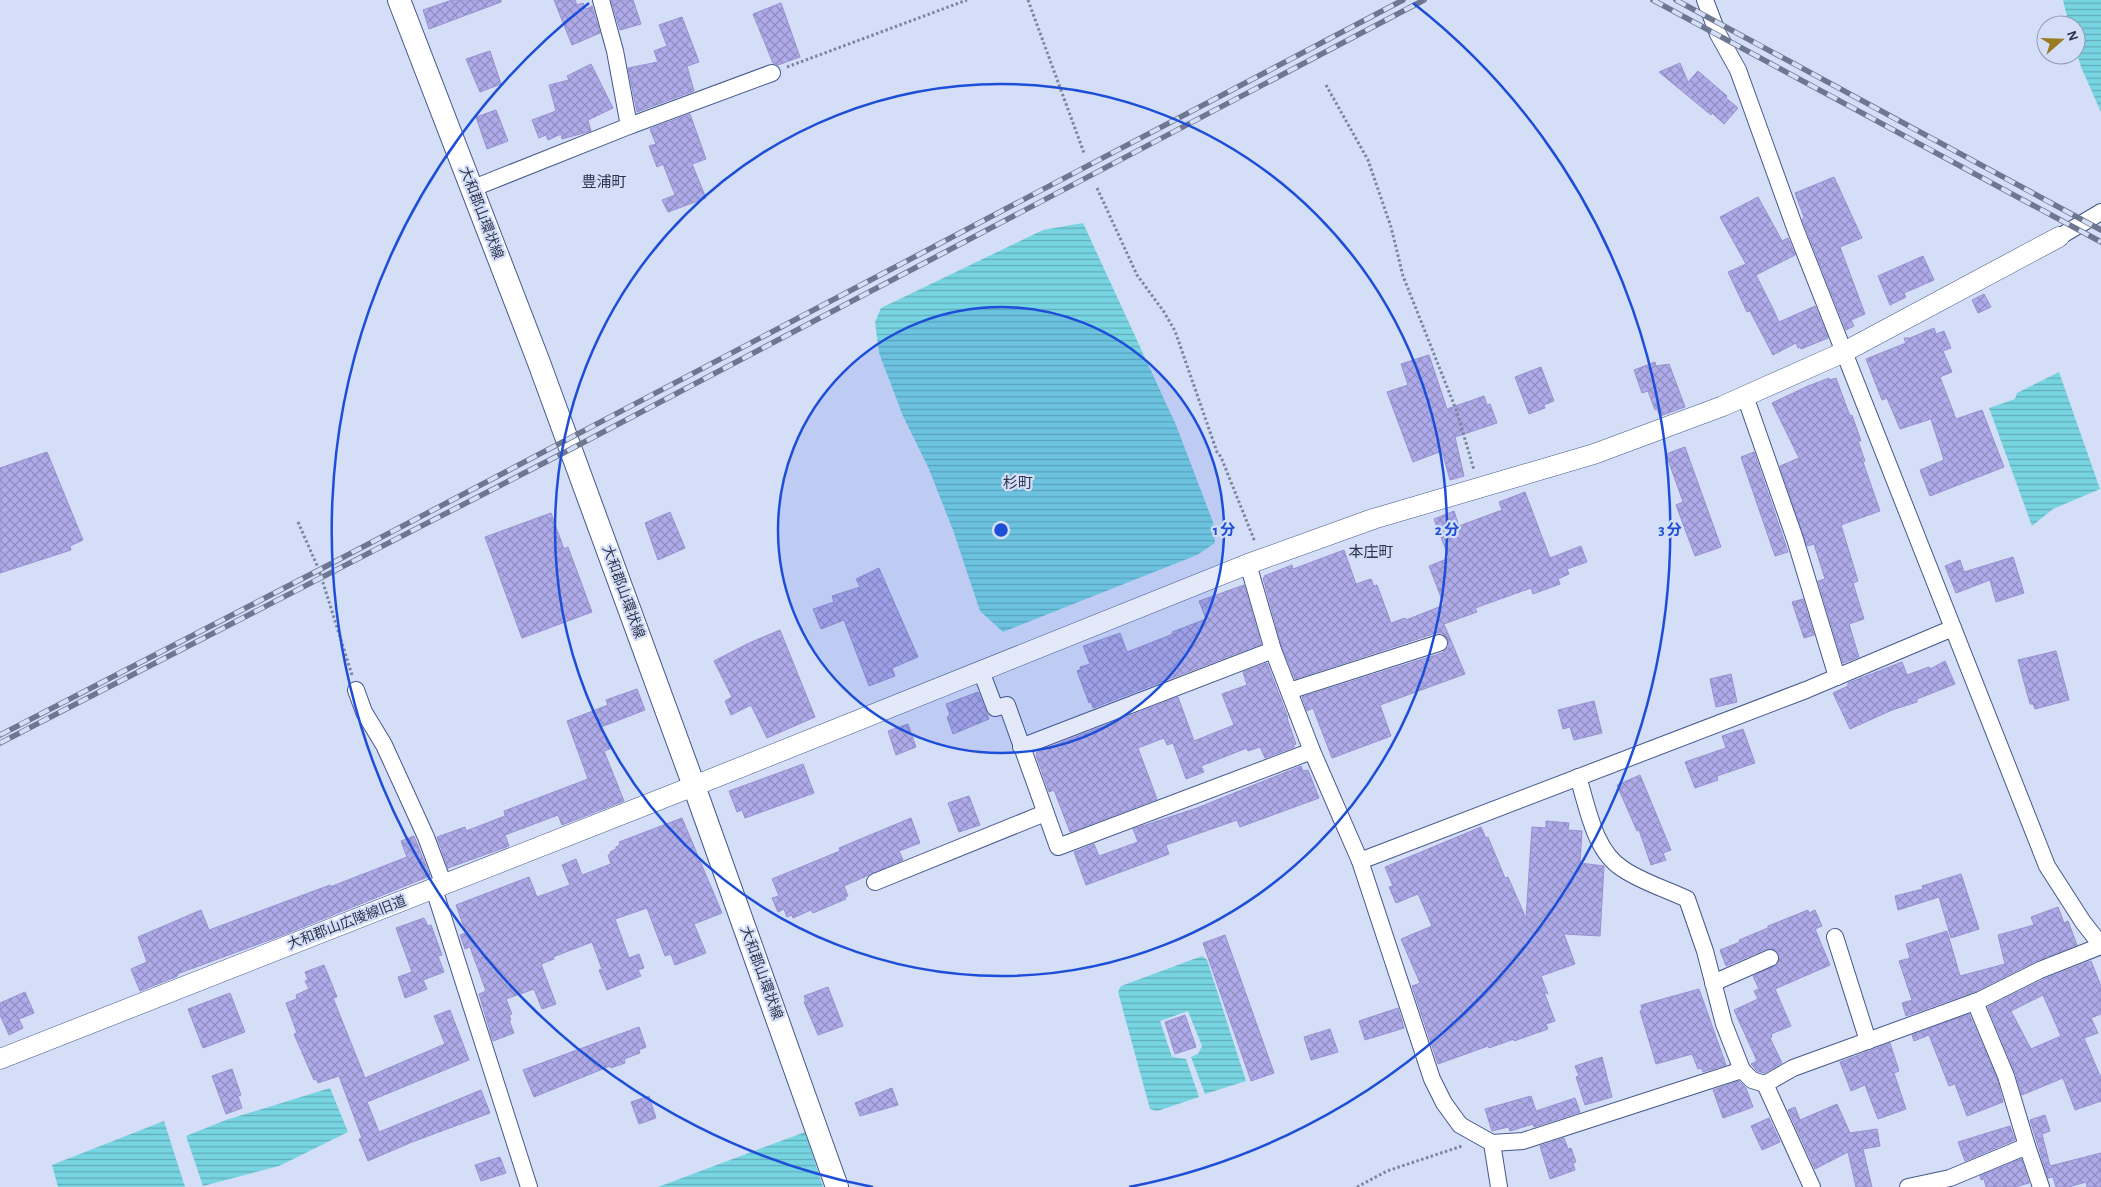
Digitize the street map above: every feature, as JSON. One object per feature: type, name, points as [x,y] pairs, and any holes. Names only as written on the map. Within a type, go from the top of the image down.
[{"type":"main road","name":"大和郡山環状線","points":[[400,0],[538,360],[694,786],[837,1187]]},
{"type":"street","points":[[601,0],[615,51],[629,126]]},
{"type":"street","points":[[1578,777],[1596,834],[1606,854],[1623,869],[1687,899],[1705,951],[1724,1024],[1742,1070],[1752,1080],[1765,1084],[1793,1068],[1975,1002],[2040,970],[2101,945],[2083,922],[2048,866],[1795,228],[1748,95],[1738,70],[1718,34],[1705,0]]},
{"type":"street","points":[[471,189],[629,126],[772,73]]},
{"type":"street","points":[[2058,237],[2101,212]]},
{"type":"street","name":"大和郡山広陵線旧道","points":[[0,1059],[694,786],[1255,561],[1373,519],[1594,454],[1663,430],[1844,352],[2058,237]]},
{"type":"street","points":[[1745,396],[1795,539],[1837,677]]},
{"type":"street","points":[[1255,561],[1273,650],[1312,751],[1360,861],[1432,1079],[1444,1103],[1460,1125],[1488,1141],[1523,1141],[1742,1070]]},
{"type":"street","points":[[1360,861],[1837,677],[1953,628]]},
{"type":"street","points":[[1289,691],[1439,643]]},
{"type":"street","points":[[1021,747],[1273,650]]},
{"type":"street","points":[[981,671],[995,708],[1007,705],[1058,847],[1312,751]]},
{"type":"street","points":[[356,690],[364,712],[384,745],[426,837],[439,887],[529,1187]]},
{"type":"street","points":[[875,882],[1046,813]]},
{"type":"street","points":[[1835,938],[1868,1041]]},
{"type":"street","points":[[1714,983],[1770,958]]},
{"type":"street","points":[[1975,1002],[2006,1076],[2040,1187]]},
{"type":"street","points":[[1765,1084],[1812,1187]]},
{"type":"street","points":[[1488,1141],[1499,1187]]},
{"type":"street","points":[[1908,1187],[1950,1178],[2027,1146]]},
{"type":"path","points":[[772,73],[967,0]]},
{"type":"path","points":[[1028,0],[1084,153]]},
{"type":"path","points":[[1326,85],[1368,160],[1391,227],[1403,276],[1457,412],[1479,487]]},
{"type":"path","points":[[1097,188],[1137,275],[1164,312],[1175,331],[1217,452],[1221,457],[1255,561]]},
{"type":"path","points":[[298,522],[319,570],[356,690]]},
{"type":"path","points":[[1357,1187],[1387,1171],[1488,1141]]},
{"type":"shaded area","points":[[2063,0],[2101,0],[2101,112],[2080,65],[2086,65],[2086,15],[2067,15]]},
{"type":"shaded area","points":[[1083,223],[1176,425],[1213,522],[1215,543],[1197,555],[1003,632],[980,611],[953,530],[928,467],[903,416],[879,353],[875,322],[881,308],[1043,230]]},
{"type":"shaded area","points":[[2059,372],[2100,489],[2053,509],[2032,526],[1989,408],[2015,399],[2017,393]]},
{"type":"shaded area","points":[[1202,956],[1207,960],[1246,1081],[1205,1094],[1191,1057],[1198,1054],[1202,1046],[1188,1011],[1160,1021],[1172,1057],[1186,1059],[1199,1097],[1157,1111],[1150,1109],[1118,992],[1121,986]]},
{"type":"shaded area","points":[[330,1088],[348,1132],[279,1166],[203,1186],[186,1136],[226,1120]]},
{"type":"shaded area","points":[[164,1121],[185,1187],[58,1187],[52,1165]]},
{"type":"shaded area","points":[[805,1132],[823,1187],[658,1187]]},
{"type":"building","points":[[452,0],[501,0],[501,2],[429,29],[423,10]]},
{"type":"building","points":[[554,0],[575,0],[577,5],[583,3],[586,9],[592,6],[600,33],[572,45]]},
{"type":"building","points":[[611,0],[633,0],[641,24],[620,30]]},
{"type":"building","points":[[781,3],[800,57],[778,65],[773,63],[753,14]]},
{"type":"building","points":[[682,17],[699,62],[687,66],[694,91],[637,112],[628,68],[658,62],[654,51],[667,46],[659,25]]},
{"type":"building","points":[[490,51],[501,84],[480,92],[466,59]]},
{"type":"building","points":[[1680,63],[1688,82],[1698,71],[1738,108],[1724,124],[1659,72]]},
{"type":"building","points":[[591,64],[613,108],[588,120],[591,131],[562,139],[561,134],[548,140],[546,135],[539,138],[532,120],[556,111],[549,85],[569,80],[567,76]]},
{"type":"building","points":[[496,110],[508,141],[487,149],[476,117]]},
{"type":"building","points":[[690,114],[706,159],[692,164],[706,198],[668,212],[662,200],[675,195],[663,164],[657,167],[649,146],[656,144],[650,129]]},
{"type":"building","points":[[1834,177],[1862,238],[1840,247],[1865,314],[1851,320],[1854,326],[1846,330],[1802,219],[1804,217],[1795,193]]},
{"type":"building","points":[[1758,197],[1782,241],[1788,238],[1795,255],[1756,275],[1779,322],[1815,306],[1828,338],[1801,349],[1800,347],[1798,348],[1796,343],[1773,355],[1750,311],[1747,312],[1728,272],[1746,264],[1720,217]]},
{"type":"building","points":[[1923,256],[1934,280],[1904,293],[1906,297],[1890,305],[1878,276]]},
{"type":"building","points":[[1984,294],[1991,307],[1978,313],[1972,300]]},
{"type":"building","points":[[1934,328],[1936,334],[1944,331],[1951,348],[1943,351],[1952,372],[1940,377],[1956,419],[1982,410],[2004,467],[1930,496],[1920,470],[1944,460],[1931,419],[1900,429],[1887,398],[1882,400],[1866,359],[1906,343],[1904,338],[1910,338]]},
{"type":"building","points":[[1429,355],[1447,409],[1484,396],[1487,405],[1490,404],[1497,423],[1455,437],[1464,476],[1450,480],[1442,451],[1413,462],[1387,392],[1408,385],[1401,364]]},
{"type":"building","points":[[1655,362],[1656,366],[1669,364],[1685,407],[1660,416],[1657,409],[1655,410],[1648,391],[1642,393],[1634,370]]},
{"type":"building","points":[[1541,367],[1554,401],[1544,405],[1545,408],[1529,414],[1515,377]]},
{"type":"building","points":[[1829,378],[1830,380],[1836,378],[1850,416],[1852,415],[1861,441],[1858,441],[1865,461],[1863,462],[1880,511],[1841,525],[1858,581],[1853,583],[1864,619],[1849,624],[1859,657],[1843,663],[1818,581],[1825,579],[1814,544],[1807,546],[1780,466],[1799,458],[1772,403]]},
{"type":"building","points":[[1685,447],[1721,547],[1695,556],[1676,505],[1683,502],[1666,454]]},
{"type":"building","points":[[47,452],[83,540],[70,546],[71,550],[0,573],[0,468]]},
{"type":"building","points":[[1754,452],[1788,552],[1775,556],[1741,457]]},
{"type":"building","points":[[1525,492],[1550,558],[1581,546],[1587,562],[1567,569],[1569,574],[1558,579],[1560,584],[1533,594],[1531,588],[1475,608],[1477,612],[1444,624],[1465,674],[1380,705],[1391,736],[1332,758],[1313,708],[1307,711],[1302,697],[1442,653],[1449,646],[1448,640],[1442,633],[1436,633],[1295,679],[1282,647],[1264,576],[1292,565],[1293,569],[1344,550],[1356,584],[1371,579],[1374,586],[1377,585],[1391,623],[1405,618],[1406,620],[1444,605],[1429,566],[1449,558],[1434,519],[1454,511],[1459,526],[1502,510],[1499,502]]},
{"type":"building","points":[[670,512],[685,548],[658,560],[645,523]]},
{"type":"building","points":[[551,513],[564,549],[568,547],[592,612],[522,638],[485,537]]},
{"type":"building","points":[[2013,557],[2024,593],[1996,602],[1990,580],[1956,593],[1945,566],[1960,560],[1964,572]]},
{"type":"building","points":[[879,568],[918,657],[892,668],[895,676],[869,686],[844,620],[821,629],[813,609],[834,602],[832,596],[860,587],[856,579]]},
{"type":"building","points":[[1244,585],[1261,644],[1093,708],[1091,702],[1089,703],[1077,671],[1081,669],[1080,667],[1090,664],[1083,646],[1120,633],[1127,652],[1206,619],[1199,601]]},
{"type":"building","points":[[1803,599],[1814,635],[1804,638],[1792,602]]},
{"type":"building","points":[[780,630],[815,717],[767,738],[751,705],[731,715],[725,701],[732,697],[714,661]]},
{"type":"building","points":[[2056,651],[2069,700],[2035,709],[2033,704],[2030,704],[2018,660]]},
{"type":"building","points":[[1945,661],[1955,684],[1917,699],[1917,702],[1892,710],[1850,729],[1833,693],[1848,686],[1848,683],[1902,662],[1907,675],[1929,667],[1930,669]]},
{"type":"building","points":[[1267,663],[1288,718],[1296,744],[1294,747],[1265,758],[1260,747],[1248,751],[1247,748],[1201,766],[1204,772],[1186,779],[1173,743],[1167,745],[1164,738],[1138,748],[1157,799],[1070,832],[1054,790],[1049,792],[1036,755],[1037,752],[1178,697],[1194,741],[1234,725],[1222,694],[1247,685],[1243,672]]},
{"type":"building","points":[[1731,674],[1737,702],[1716,707],[1710,679]]},
{"type":"building","points":[[637,689],[645,710],[601,727],[610,749],[604,751],[624,801],[562,825],[558,815],[505,835],[509,846],[448,868],[437,837],[465,827],[466,831],[505,816],[504,811],[588,779],[567,721],[608,705],[606,700]]},
{"type":"building","points":[[978,692],[989,719],[953,734],[947,717],[950,715],[946,704]]},
{"type":"building","points":[[1594,701],[1602,733],[1574,740],[1570,727],[1563,729],[1558,710]]},
{"type":"building","points":[[908,724],[916,747],[896,755],[888,731]]},
{"type":"building","points":[[1743,729],[1755,763],[1717,776],[1718,780],[1695,788],[1685,762],[1726,748],[1722,736]]},
{"type":"building","points":[[803,764],[814,793],[745,818],[742,810],[737,812],[729,791]]},
{"type":"building","points":[[1301,766],[1303,771],[1308,770],[1319,798],[1240,827],[1237,820],[1166,845],[1169,854],[1086,885],[1074,852],[1094,844],[1099,856],[1138,842],[1133,829],[1197,808]]},
{"type":"building","points":[[1640,775],[1671,850],[1663,853],[1666,860],[1651,865],[1639,830],[1637,831],[1617,785]]},
{"type":"building","points":[[969,796],[980,825],[959,832],[948,803]]},
{"type":"building","points":[[682,818],[722,913],[694,924],[706,953],[675,965],[671,954],[665,956],[647,908],[615,919],[629,958],[639,954],[644,968],[638,970],[641,976],[607,990],[599,970],[602,969],[592,942],[553,957],[554,959],[541,964],[556,1004],[542,1009],[534,989],[506,999],[512,1014],[509,1015],[511,1020],[509,1020],[514,1033],[493,1041],[479,994],[486,991],[470,947],[465,949],[460,935],[466,933],[456,905],[529,877],[537,897],[570,885],[562,865],[576,859],[582,875],[611,864],[608,855],[620,845],[619,842]]},
{"type":"building","points":[[911,818],[920,843],[899,851],[903,860],[844,886],[848,896],[845,897],[846,899],[813,913],[811,910],[793,918],[792,915],[787,917],[784,909],[778,912],[772,898],[779,896],[772,879],[840,851],[839,848]]},
{"type":"building","points":[[1546,821],[1569,823],[1568,830],[1582,831],[1580,863],[1604,866],[1600,936],[1564,934],[1575,964],[1541,976],[1548,994],[1544,992],[1555,1021],[1546,1024],[1548,1029],[1514,1041],[1514,1039],[1489,1048],[1488,1046],[1438,1064],[1412,986],[1420,983],[1401,939],[1432,926],[1418,894],[1396,903],[1389,887],[1393,886],[1385,867],[1481,827],[1486,838],[1488,837],[1505,878],[1508,877],[1526,918],[1532,827],[1546,828]]},
{"type":"building","points":[[414,836],[430,876],[283,935],[177,974],[178,976],[140,991],[131,969],[147,962],[138,937],[201,910],[209,930],[330,885],[330,887],[407,857],[401,841]]},
{"type":"building","points":[[1961,874],[1979,929],[1951,938],[1939,897],[1898,910],[1895,896],[1923,889],[1922,886]]},
{"type":"building","points":[[2058,907],[2064,923],[2068,921],[2077,945],[2036,961],[1976,991],[1906,1016],[1902,1003],[1912,1000],[1899,961],[1910,958],[1906,944],[1947,931],[1960,976],[2005,964],[1998,935],[2034,925],[2031,917]]},
{"type":"building","points":[[1808,910],[1809,913],[1815,910],[1822,926],[1815,929],[1830,965],[1775,989],[1791,1026],[1771,1034],[1772,1037],[1770,1038],[1782,1063],[1764,1073],[1757,1071],[1751,1064],[1757,1061],[1734,1010],[1758,999],[1754,991],[1759,989],[1753,976],[1778,964],[1779,954],[1776,950],[1766,949],[1726,966],[1720,950],[1768,928],[1768,926]]},
{"type":"building","points":[[424,918],[428,926],[431,925],[442,955],[438,956],[444,972],[423,980],[427,989],[405,998],[398,977],[412,972],[396,928]]},
{"type":"building","points":[[1225,935],[1274,1073],[1251,1081],[1203,943]]},
{"type":"building","points":[[2091,961],[2101,986],[2101,1014],[2091,1018],[2098,1033],[2084,1038],[2101,1078],[2101,1101],[2075,1110],[2063,1078],[2022,1095],[2015,1072],[1988,1007],[2044,979]],"holes":[[[2043,995],[2061,1036],[2031,1049],[2011,1011]]]},
{"type":"building","points":[[324,965],[337,997],[333,998],[365,1078],[445,1044],[434,1016],[450,1010],[469,1060],[367,1102],[379,1132],[481,1090],[490,1113],[412,1142],[368,1161],[359,1139],[362,1138],[339,1076],[318,1083],[316,1079],[314,1080],[294,1034],[297,1033],[286,1003],[297,999],[296,995],[309,989],[305,981],[308,980],[305,972]]},
{"type":"building","points":[[828,987],[843,1026],[818,1035],[804,1002],[806,1001],[804,996]]},
{"type":"building","points":[[1699,989],[1726,1065],[1703,1072],[1701,1068],[1698,1069],[1692,1054],[1656,1064],[1640,1011],[1642,1010],[1641,1005]]},
{"type":"building","points":[[25,992],[34,1013],[19,1019],[23,1028],[9,1035],[0,1015],[0,1003]]},
{"type":"building","points":[[230,993],[245,1032],[203,1048],[188,1009]]},
{"type":"building","points":[[1398,1008],[1404,1028],[1365,1040],[1359,1021]]},
{"type":"building","points":[[1969,1014],[1997,1079],[2003,1102],[1967,1116],[1955,1084],[1949,1086],[1929,1035],[1914,1041],[1912,1035]]},
{"type":"building","points":[[1185,1015],[1196,1047],[1175,1054],[1165,1022]]},
{"type":"building","points":[[639,1027],[646,1047],[639,1050],[640,1053],[624,1059],[625,1063],[611,1068],[610,1066],[534,1097],[523,1070]]},
{"type":"building","points":[[1330,1029],[1338,1052],[1311,1060],[1304,1037]]},
{"type":"building","points":[[1890,1043],[1899,1071],[1894,1073],[1906,1109],[1878,1119],[1865,1085],[1851,1091],[1840,1062]]},
{"type":"building","points":[[1602,1057],[1612,1097],[1585,1105],[1576,1077],[1579,1076],[1575,1066]]},
{"type":"building","points":[[232,1069],[241,1095],[238,1096],[242,1108],[226,1114],[212,1076]]},
{"type":"building","points":[[1739,1081],[1746,1088],[1753,1107],[1723,1118],[1713,1090]]},
{"type":"building","points":[[892,1088],[898,1105],[860,1116],[855,1103]]},
{"type":"building","points":[[649,1096],[656,1118],[639,1124],[631,1102]]},
{"type":"building","points":[[1531,1096],[1536,1111],[1575,1098],[1580,1112],[1534,1127],[1533,1124],[1510,1131],[1508,1127],[1492,1131],[1485,1109]]},
{"type":"building","points":[[1837,1104],[1850,1133],[1877,1129],[1880,1146],[1863,1149],[1872,1187],[1856,1187],[1848,1152],[1815,1169],[1788,1110],[1795,1107],[1800,1120]]},
{"type":"building","points":[[2045,1115],[2050,1131],[2042,1134],[2050,1166],[2101,1153],[2101,1187],[2087,1187],[2086,1182],[2069,1187],[2056,1187],[2053,1177],[2048,1178],[2030,1120]]},
{"type":"building","points":[[1769,1118],[1780,1142],[1762,1150],[1751,1126]]},
{"type":"building","points":[[2010,1126],[2015,1140],[1965,1161],[1958,1142]]},
{"type":"building","points":[[1564,1138],[1568,1149],[1571,1148],[1576,1162],[1573,1163],[1575,1170],[1550,1179],[1540,1146]]},
{"type":"building","points":[[500,1157],[506,1173],[481,1181],[475,1165]]},
{"type":"building","points":[[2021,1159],[2029,1183],[2015,1187],[1986,1187],[1984,1179],[1981,1180],[1980,1176]]},
{"type":"railway","points":[[0,735],[319,570],[1403,0]]},
{"type":"railway","points":[[0,743],[571,449],[1424,0]]},
{"type":"railway","points":[[1653,0],[2101,242]]},
{"type":"railway","points":[[1676,0],[2101,230]]},
{"type":"district","name":"豊浦町","points":[[604,182]]},
{"type":"district","name":"杉町","points":[[1018,483]]},
{"type":"district","name":"本庄町","points":[[1371,552]]}]
